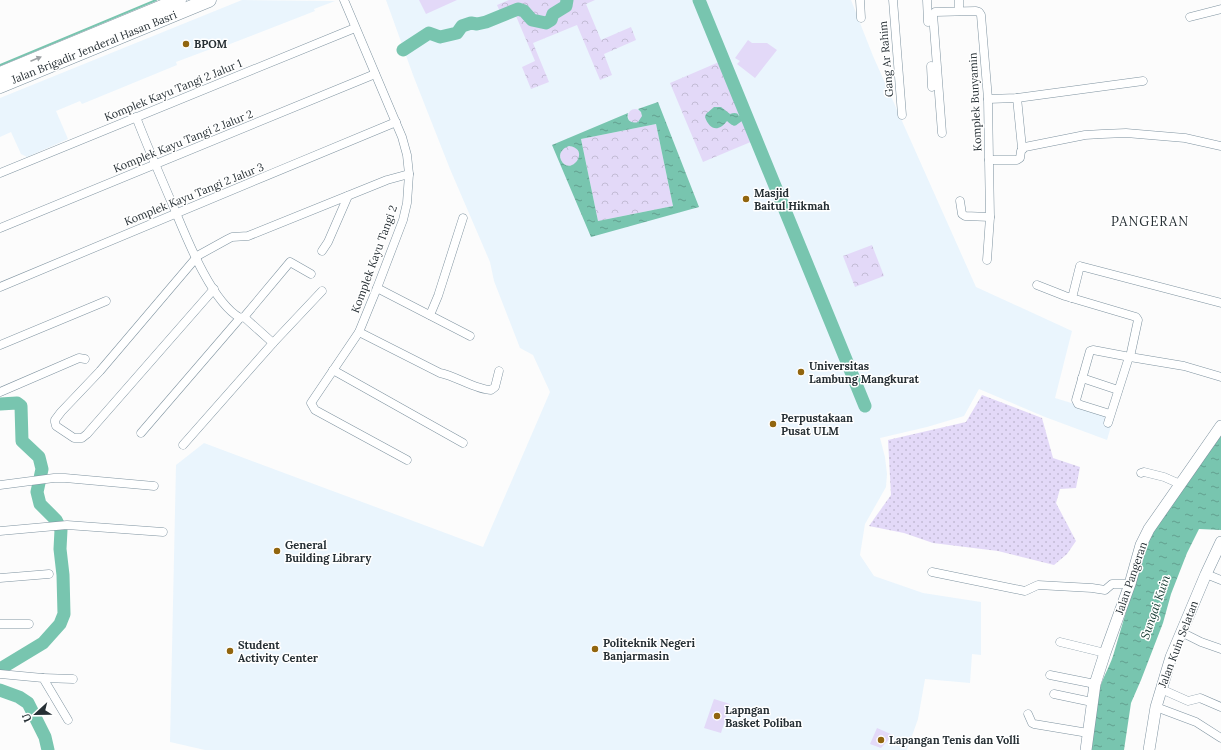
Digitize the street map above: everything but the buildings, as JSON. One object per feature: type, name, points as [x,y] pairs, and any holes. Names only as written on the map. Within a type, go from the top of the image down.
[{"type":"highway","name":"Jalan Brigadir Jenderal Hasan Basri","points":[[0,86],[119,31],[164,3],[179,0]]},
{"type":"highway","name":"Jalan Brigadir Jenderal Hasan Basri","points":[[0,74],[209,0]]},
{"type":"street","name":"Komplek Kayu Tangi 2","points":[[344,0],[402,138],[407,155],[409,174],[407,203],[403,220],[359,332],[311,403],[315,410],[407,460]]},
{"type":"street","points":[[860,0],[862,18]]},
{"type":"street","name":"Gang Ar Rahim","points":[[893,0],[902,115]]},
{"type":"street","points":[[927,0],[932,87]]},
{"type":"street","points":[[959,0],[959,11]]},
{"type":"street","points":[[1190,17],[1221,9]]},
{"type":"street","name":"Komplek Bunyamin","points":[[942,133],[933,14],[935,12],[976,11],[981,15],[988,99],[989,160],[1018,160],[1022,148]]},
{"type":"street","name":"Komplek Kayu Tangi 2 Jalur 1","points":[[0,173],[355,28]]},
{"type":"street","name":"Komplek Kayu Tangi 2 Jalur 2","points":[[0,228],[375,74]]},
{"type":"street","points":[[988,99],[1017,98],[1142,81]]},
{"type":"street","points":[[1017,98],[1022,148],[1030,145],[1085,135],[1102,134],[1185,138],[1221,146]]},
{"type":"street","points":[[136,117],[176,214],[196,258],[214,289],[236,315],[242,317],[273,343]]},
{"type":"street","name":"Komplek Kayu Tangi 2 Jalur 3","points":[[0,287],[396,122]]},
{"type":"street","points":[[987,260],[990,217],[989,160]]},
{"type":"street","points":[[214,289],[87,434],[82,438],[76,439],[56,426],[55,420],[61,412],[100,371],[196,258],[232,237],[248,236],[387,180],[409,174]]},
{"type":"street","points":[[322,251],[328,242],[348,196]]},
{"type":"street","points":[[960,201],[963,216],[990,217]]},
{"type":"street","points":[[430,315],[438,296],[463,218]]},
{"type":"street","points":[[141,433],[290,262],[311,274]]},
{"type":"street","points":[[1072,298],[1080,266],[1221,303]]},
{"type":"street","points":[[1037,285],[1072,298],[1137,318],[1138,320],[1130,357],[1110,414],[1108,424]]},
{"type":"street","points":[[377,288],[470,336]]},
{"type":"street","points":[[183,446],[273,343],[322,291]]},
{"type":"street","points":[[0,345],[106,301]]},
{"type":"street","points":[[359,332],[440,373],[484,389],[491,390],[495,387],[499,371]]},
{"type":"street","points":[[1110,414],[1076,402],[1082,378],[1092,350],[1184,366],[1221,377]]},
{"type":"street","points":[[0,392],[72,360],[79,358],[85,359]]},
{"type":"street","points":[[333,370],[464,443]]},
{"type":"street","points":[[1082,378],[1118,390]]},
{"type":"street","name":"Jalan Pangeran","points":[[1086,750],[1095,684],[1130,584],[1141,545],[1149,529],[1221,426]]},
{"type":"street","points":[[1141,473],[1144,472],[1180,484]]},
{"type":"street","points":[[0,484],[65,478],[154,486]]},
{"type":"street","points":[[0,531],[67,525],[163,532]]},
{"type":"street","name":"Jalan Kuin Selatan","points":[[1148,750],[1156,707],[1171,657],[1206,574],[1220,546]]},
{"type":"street","points":[[932,572],[1025,591],[1038,585],[1105,590],[1112,584],[1130,584]]},
{"type":"street","points":[[0,578],[49,574]]},
{"type":"street","points":[[1206,574],[1221,580]]},
{"type":"street","points":[[0,624],[29,624]]},
{"type":"street","points":[[1181,632],[1201,642],[1221,649]]},
{"type":"street","points":[[1060,642],[1105,653]]},
{"type":"street","points":[[0,674],[73,679]]},
{"type":"street","points":[[1050,676],[1095,684]]},
{"type":"street","points":[[43,678],[68,720]]},
{"type":"street","points":[[1161,689],[1188,701],[1200,698],[1221,707]]},
{"type":"street","points":[[1054,694],[1092,702]]},
{"type":"street","points":[[1156,707],[1196,722],[1221,738]]},
{"type":"street","points":[[1028,714],[1032,723],[1034,724],[1088,733]]},
{"type":"shaded area","points":[[242,0],[335,1],[314,9],[315,11],[217,49],[216,47],[176,62],[177,65],[82,104],[80,101],[56,111],[68,139],[27,157],[21,154],[11,132],[0,137],[0,98]]},
{"type":"shaded area","name":"Universitas Lambung Mangkurat","points":[[386,0],[851,0],[873,56],[976,287],[1072,331],[1055,398],[1114,416],[1107,440],[1045,417],[979,389],[964,416],[927,427],[880,438],[885,457],[887,474],[886,487],[865,524],[860,555],[874,576],[923,593],[981,602],[981,655],[972,654],[970,683],[925,679],[918,719],[907,750],[205,750],[170,742],[176,465],[204,443],[483,547],[550,392],[533,355],[520,348],[494,281],[490,262],[450,169],[413,75]]},
{"type":"green space","points":[[419,0],[457,0],[426,14]]},
{"type":"green space","points":[[509,0],[595,0],[586,4],[601,40],[631,27],[636,40],[604,54],[612,75],[600,80],[577,25],[533,43],[549,82],[531,89],[522,67],[535,61],[516,16],[504,21],[497,5]]},
{"type":"green space","points":[[748,40],[752,43],[767,43],[777,50],[755,78],[737,64],[740,61],[735,58]]},
{"type":"green space","points":[[719,62],[753,141],[703,162],[670,83]]},
{"type":"green space","points":[[632,109],[638,109],[642,113],[642,119],[638,123],[632,123],[628,119],[628,113]]},
{"type":"green space","points":[[656,124],[673,206],[598,221],[581,139]]},
{"type":"green space","points":[[570,146],[577,149],[580,156],[577,163],[570,166],[563,163],[560,156],[563,149]]},
{"type":"green space","points":[[872,245],[884,276],[855,287],[843,256]]},
{"type":"green space","points":[[982,395],[1042,418],[1053,458],[1080,467],[1076,488],[1060,489],[1056,503],[1076,541],[1067,554],[1054,565],[998,551],[933,543],[904,533],[869,526],[891,495],[888,440],[966,422]]},
{"type":"green space","name":"Lapngan Basket Poliban","points":[[714,699],[730,704],[721,733],[704,728]]},
{"type":"green space","name":"Lapangan Tenis dan Volli","points":[[877,728],[893,735],[881,748],[870,744]]},
{"type":"water","points":[[658,102],[699,207],[591,237],[552,145],[628,113],[628,119],[630,121],[638,122],[642,116],[638,109]],"holes":[[[656,124],[673,206],[598,221],[581,139]],[[569,146],[576,148],[579,152],[577,161],[569,166],[565,165],[560,157],[563,149]]]},
{"type":"water","points":[[714,107],[721,107],[730,114],[735,113],[739,116],[743,116],[744,120],[734,126],[727,121],[720,127],[711,127],[705,117],[706,114]]},
{"type":"water","name":"Sungai Kuin","points":[[1221,430],[1221,530],[1199,529],[1187,553],[1171,594],[1163,623],[1131,703],[1124,750],[1088,750],[1099,691],[1113,656],[1146,544]]},
{"type":"waterway","points":[[0,65],[156,0]]},
{"type":"waterway","points":[[403,50],[429,33],[440,37],[457,33],[462,26],[471,23],[477,24],[486,22],[518,9],[524,11],[532,20],[546,23],[551,20],[553,14],[566,6],[567,0]]},
{"type":"waterway","points":[[699,0],[865,406]]},
{"type":"waterway","points":[[0,404],[17,403],[21,406],[22,441],[39,457],[42,469],[37,492],[40,504],[56,520],[61,530],[60,549],[63,575],[64,614],[60,624],[43,643],[0,669]]},
{"type":"waterway","points":[[0,690],[19,697],[28,703],[45,737],[48,750]]},
{"type":"place","name":"BPOM","points":[[186,44]]},
{"type":"place","name":"Masjid Baitul Hikmah","points":[[746,199]]},
{"type":"place","name":"Universitas Lambung Mangkurat","points":[[801,372]]},
{"type":"place","name":"Perpustakaan Pusat ULM","points":[[773,424]]},
{"type":"place","name":"General Building Library","points":[[277,551]]},
{"type":"place","name":"Politeknik Negeri Banjarmasin","points":[[595,649]]},
{"type":"place","name":"Student Activity Center","points":[[230,651]]},
{"type":"place","name":"Lapngan Basket Poliban","points":[[717,716]]},
{"type":"place","name":"Lapangan Tenis dan Volli","points":[[881,740]]},
{"type":"district","name":"PANGERAN","points":[[1150,221]]}]
